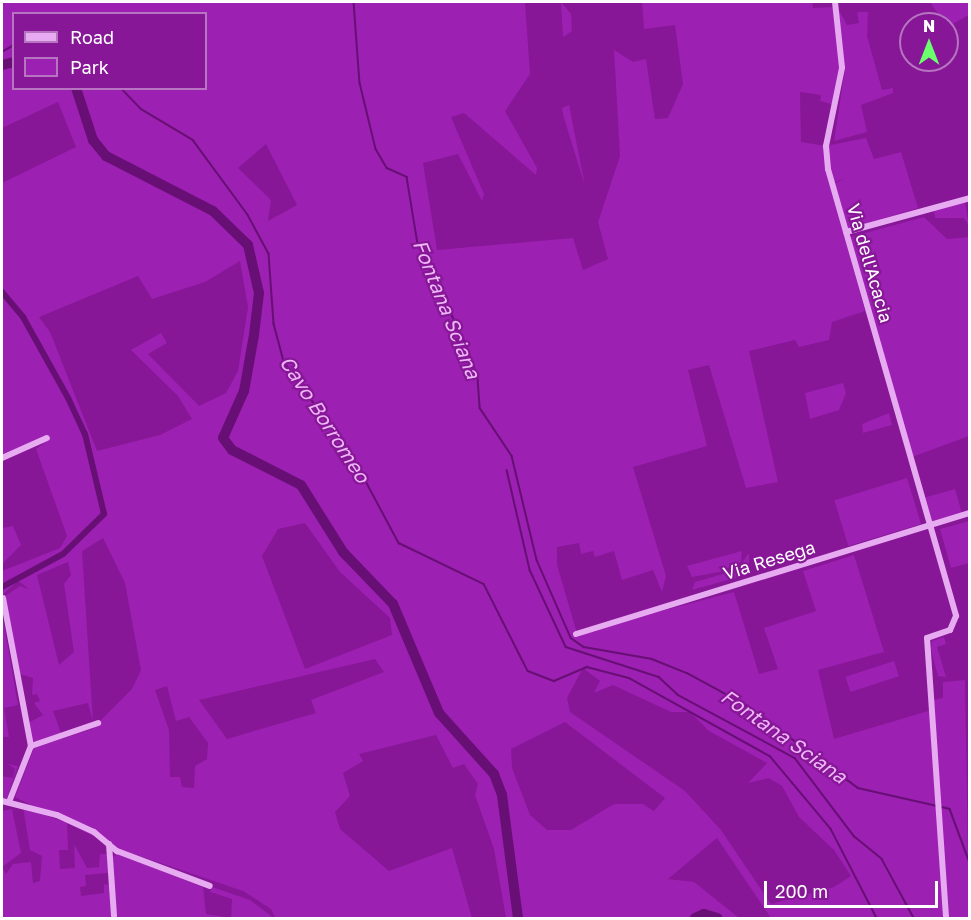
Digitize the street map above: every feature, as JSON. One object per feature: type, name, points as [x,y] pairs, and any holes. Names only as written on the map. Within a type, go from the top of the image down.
[{"type":"street","name":"Via dell'Acacia","points":[[835,2],[842,68],[826,146],[846,232],[957,616],[950,630],[927,638],[936,806],[946,918]]},
{"type":"street","points":[[846,232],[969,198]]},
{"type":"street","points":[[2,458],[47,438]]},
{"type":"street","name":"Via Resega","points":[[576,634],[931,528],[969,513]]},
{"type":"street","points":[[3,598],[31,746],[9,802]]},
{"type":"street","points":[[31,746],[98,723]]},
{"type":"street","points":[[2,801],[57,815],[172,876],[210,886]]},
{"type":"street","points":[[109,844],[114,916]]},
{"type":"green space","points":[[2,2],[525,2],[530,74],[505,111],[537,168],[536,175],[464,113],[451,117],[484,194],[482,201],[458,154],[423,163],[437,250],[573,238],[583,270],[608,259],[598,222],[620,156],[614,50],[633,62],[646,59],[655,119],[668,118],[683,84],[675,25],[644,29],[642,2],[812,2],[813,8],[834,7],[840,67],[835,105],[820,101],[821,95],[800,92],[801,142],[826,146],[866,138],[874,159],[901,152],[918,208],[845,230],[833,184],[846,178],[832,183],[826,169],[865,311],[832,322],[829,340],[799,347],[795,340],[749,351],[778,482],[746,488],[709,365],[688,370],[707,446],[633,467],[666,576],[662,592],[653,570],[622,580],[614,551],[595,557],[593,551],[581,554],[579,543],[557,547],[557,565],[577,633],[734,592],[759,674],[778,669],[764,628],[816,611],[803,571],[854,555],[884,652],[818,670],[834,739],[935,709],[933,700],[943,698],[943,682],[965,680],[969,918],[771,918],[717,838],[668,879],[694,882],[739,918],[506,918],[494,849],[475,795],[478,784],[464,764],[453,768],[436,735],[359,754],[363,761],[343,773],[350,796],[335,812],[340,829],[389,871],[452,848],[472,918],[275,918],[271,909],[243,891],[119,849],[15,797],[34,748],[92,729],[132,689],[141,670],[125,583],[103,538],[82,551],[93,722],[88,703],[53,711],[62,736],[32,742],[28,723],[43,715],[34,703],[40,701],[37,694],[32,695],[33,678],[20,674],[5,596],[20,586],[29,589],[18,581],[2,595],[2,571],[60,548],[67,536],[36,449],[46,442],[2,456],[2,183],[76,147],[58,102],[2,128]],"holes":[[[266,144],[297,205],[268,221],[271,200],[238,168]],[[240,261],[248,307],[238,371],[226,393],[199,406],[148,354],[167,343],[161,333],[131,350],[178,396],[192,419],[160,435],[97,451],[50,332],[39,317],[138,276],[152,299],[205,282]],[[305,523],[340,572],[390,618],[392,635],[305,669],[262,556],[278,529]],[[68,562],[71,575],[64,584],[74,652],[59,665],[37,575]],[[375,659],[384,672],[311,700],[316,713],[227,739],[199,700]],[[583,668],[600,681],[594,693],[613,685],[671,712],[690,712],[709,731],[767,763],[748,783],[769,778],[782,786],[799,817],[834,850],[851,876],[834,887],[771,904],[721,830],[685,791],[570,712],[567,698]],[[167,686],[176,721],[189,717],[208,743],[207,759],[195,766],[194,788],[182,787],[180,777],[170,777],[169,730],[155,690]],[[565,722],[665,798],[654,811],[643,804],[614,804],[571,830],[547,830],[530,815],[512,768],[511,749]]]},
{"type":"green space","points":[[561,2],[571,14],[572,31],[563,37]]},
{"type":"green space","points":[[930,2],[969,2],[969,15],[959,20],[959,12],[937,12]]},
{"type":"green space","points":[[838,9],[847,25],[859,23],[857,12],[868,12],[867,36],[882,90],[893,88],[893,93],[861,105],[867,132],[834,141],[845,69]]},
{"type":"green space","points":[[569,105],[585,186],[562,108]]},
{"type":"green space","points":[[965,202],[969,226],[964,218],[935,218],[934,211]]},
{"type":"green space","points":[[924,217],[947,239],[969,237],[969,436],[912,457],[847,238]]},
{"type":"green space","points":[[843,383],[846,393],[839,410],[810,419],[805,393]]},
{"type":"green space","points":[[889,413],[892,425],[863,433],[862,424]]},
{"type":"green space","points":[[907,478],[921,524],[848,546],[834,500]]},
{"type":"green space","points":[[955,489],[962,513],[931,522],[924,498]]},
{"type":"green space","points":[[969,521],[969,563],[951,568],[940,529]]},
{"type":"green space","points":[[13,526],[21,545],[2,564],[2,528]]},
{"type":"green space","points":[[742,551],[741,562],[719,572],[692,577],[687,566]]},
{"type":"green space","points":[[749,553],[749,574],[692,590],[695,582],[737,570]]},
{"type":"green space","points":[[2,613],[18,705],[4,708],[9,737],[2,737]]},
{"type":"green space","points":[[944,637],[946,644],[937,647],[946,677],[938,676],[931,650],[932,641]]},
{"type":"green space","points":[[894,661],[899,676],[850,692],[845,677]]},
{"type":"green space","points":[[8,764],[18,766],[7,798],[2,799],[2,776],[13,778],[15,769]]},
{"type":"green space","points":[[23,807],[67,823],[68,850],[59,850],[60,869],[75,868],[74,844],[87,868],[99,867],[100,854],[107,854],[108,873],[85,875],[86,886],[80,887],[81,896],[104,893],[104,884],[109,885],[112,918],[2,918],[2,867],[6,874],[13,864],[31,862],[33,883],[40,881],[42,856],[30,850]]},
{"type":"green space","points":[[12,809],[21,853],[2,867],[2,811]]},
{"type":"green space","points":[[118,854],[203,887],[206,914],[231,918],[115,918],[112,857]]},
{"type":"green space","points":[[212,887],[250,900],[274,918],[231,918],[232,899],[210,892]]},
{"type":"waterway","name":"Fontana Sciana","points":[[354,2],[360,83],[376,149],[387,168],[407,177],[418,244],[465,342],[478,378],[480,408],[512,456],[537,560],[571,638],[584,647],[652,659],[687,673],[746,705],[858,788],[937,806]]},
{"type":"waterway","name":"Cavo Borromeo","points":[[2,52],[12,46]]},
{"type":"waterway","points":[[2,65],[12,62]]},
{"type":"waterway","points":[[77,90],[93,140],[106,156],[213,211],[248,245],[259,293],[254,335],[244,391],[223,438],[232,450],[301,485],[343,552],[393,604],[439,713],[494,774],[502,795],[518,918]]},
{"type":"waterway","name":"Cavo Borromeo","points":[[123,90],[141,109],[193,140],[248,215],[269,254],[274,324],[284,362],[353,457],[399,543],[484,584],[528,671],[554,681],[587,667],[629,678],[770,756],[831,829],[877,918]]},
{"type":"waterway","points":[[2,292],[23,317],[68,398],[85,434],[104,514],[63,554],[2,587]]},
{"type":"waterway","points":[[507,470],[530,570],[566,647],[659,677],[678,695],[795,758],[854,836],[882,859],[914,918]]},
{"type":"waterway","name":"Fontana Sciana","points":[[942,807],[950,809],[970,863]]},
{"type":"waterway","points":[[695,918],[704,914],[717,918]]}]
